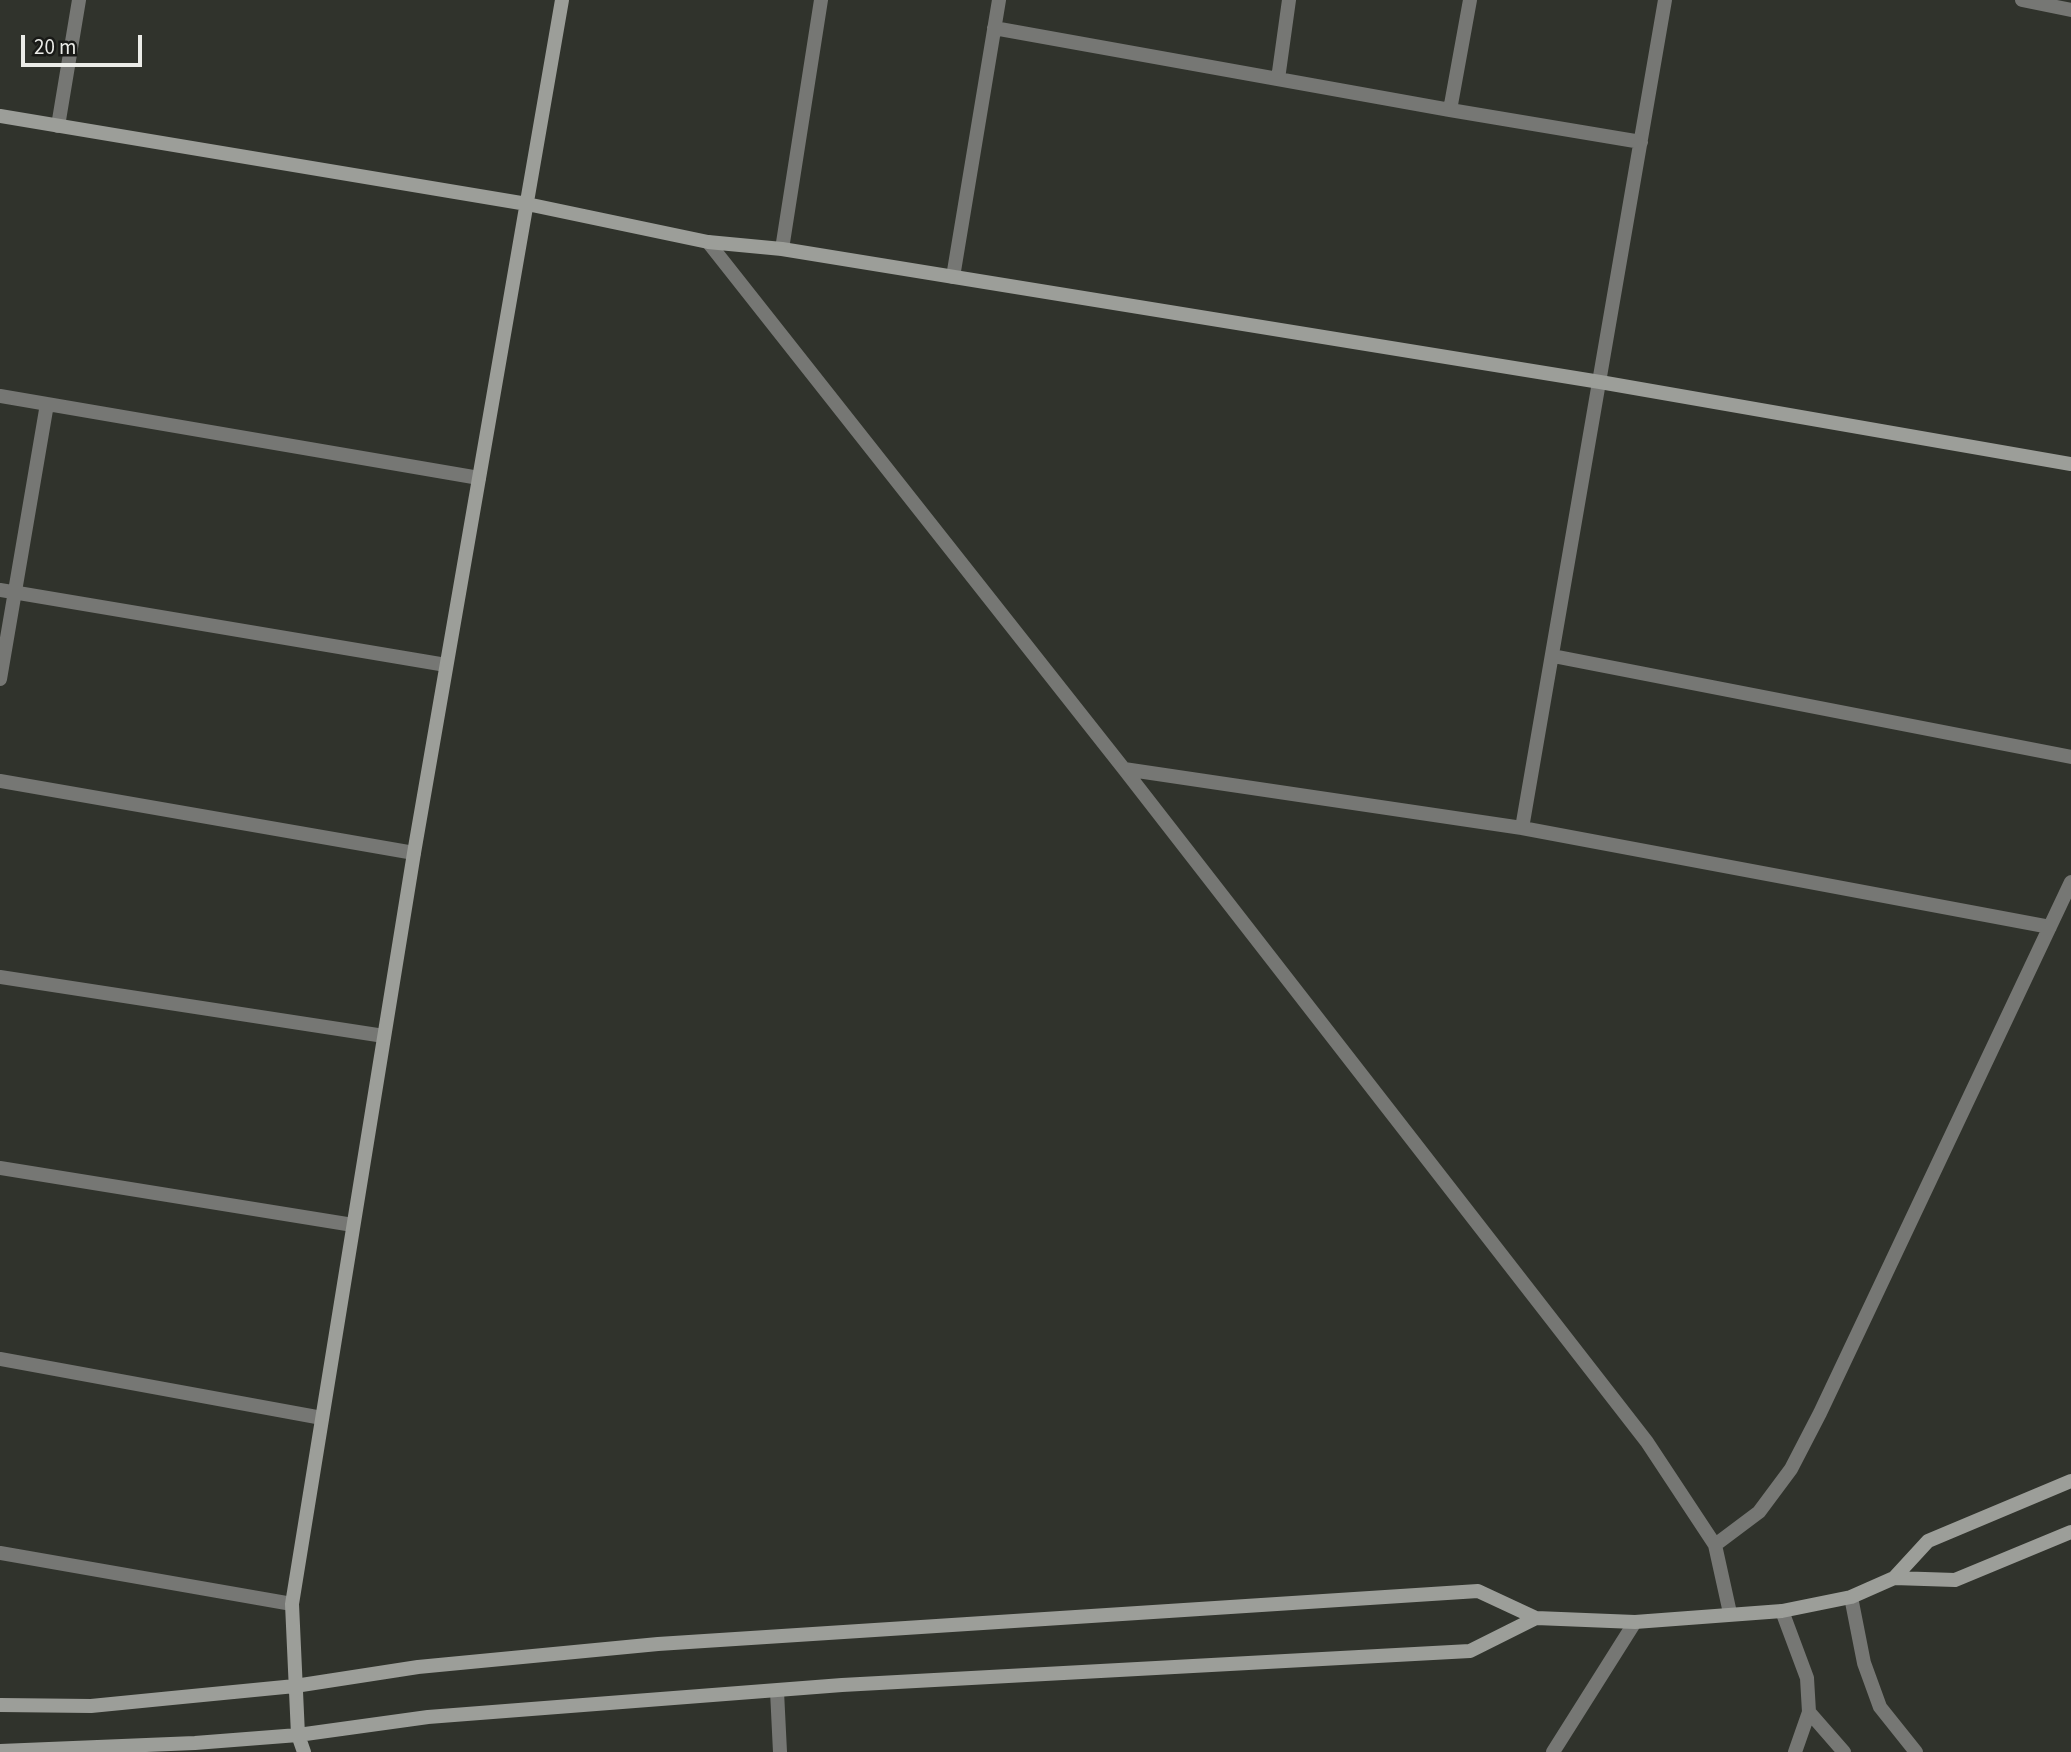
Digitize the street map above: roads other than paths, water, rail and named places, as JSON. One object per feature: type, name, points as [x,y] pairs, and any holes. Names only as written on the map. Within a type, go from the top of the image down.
[{"type":"street","points":[[58,126],[79,0]]},
{"type":"street","points":[[303,1752],[298,1735],[292,1604],[414,853],[562,0]]},
{"type":"street","points":[[782,249],[821,0]]},
{"type":"street","points":[[953,277],[999,0]]},
{"type":"street","points":[[1278,79],[1289,0]]},
{"type":"street","points":[[1450,110],[1470,0]]},
{"type":"street","points":[[1522,828],[1665,0]]},
{"type":"street","points":[[2022,0],[2071,10]]},
{"type":"street","points":[[994,27],[1641,142]]},
{"type":"street","points":[[0,116],[527,204],[708,242],[782,249],[1600,382],[2071,464]]},
{"type":"street","points":[[708,242],[1124,769],[1647,1442],[1715,1545],[1730,1614]]},
{"type":"street","points":[[0,396],[479,478]]},
{"type":"street","points":[[0,680],[7,592],[47,404]]},
{"type":"street","points":[[7,592],[446,665]]},
{"type":"street","points":[[1553,656],[2071,757]]},
{"type":"street","points":[[1124,769],[1522,828],[2050,927]]},
{"type":"street","points":[[0,781],[414,853]]},
{"type":"street","points":[[1715,1545],[1759,1512],[1791,1469],[2071,882]]},
{"type":"street","points":[[0,977],[384,1036]]},
{"type":"street","points":[[0,1168],[353,1224]]},
{"type":"street","points":[[0,1359],[322,1418]]},
{"type":"street","points":[[1895,1578],[1927,1541],[2071,1481]]},
{"type":"street","points":[[0,1705],[91,1706],[296,1686],[418,1667],[658,1644],[1478,1591],[1536,1618],[1635,1622],[1782,1611],[1851,1597],[1895,1578],[1955,1580],[2071,1532]]},
{"type":"street","points":[[0,1553],[292,1604]]},
{"type":"street","points":[[1851,1597],[1864,1663],[1880,1707],[1916,1752]]},
{"type":"street","points":[[1782,1611],[1807,1678],[1809,1712],[1795,1752]]},
{"type":"street","points":[[0,1751],[195,1743],[298,1735],[428,1717],[842,1685],[1470,1651],[1536,1618]]},
{"type":"street","points":[[1553,1752],[1635,1622]]},
{"type":"street","points":[[777,1691],[780,1752]]},
{"type":"street","points":[[1809,1712],[1844,1752]]}]
